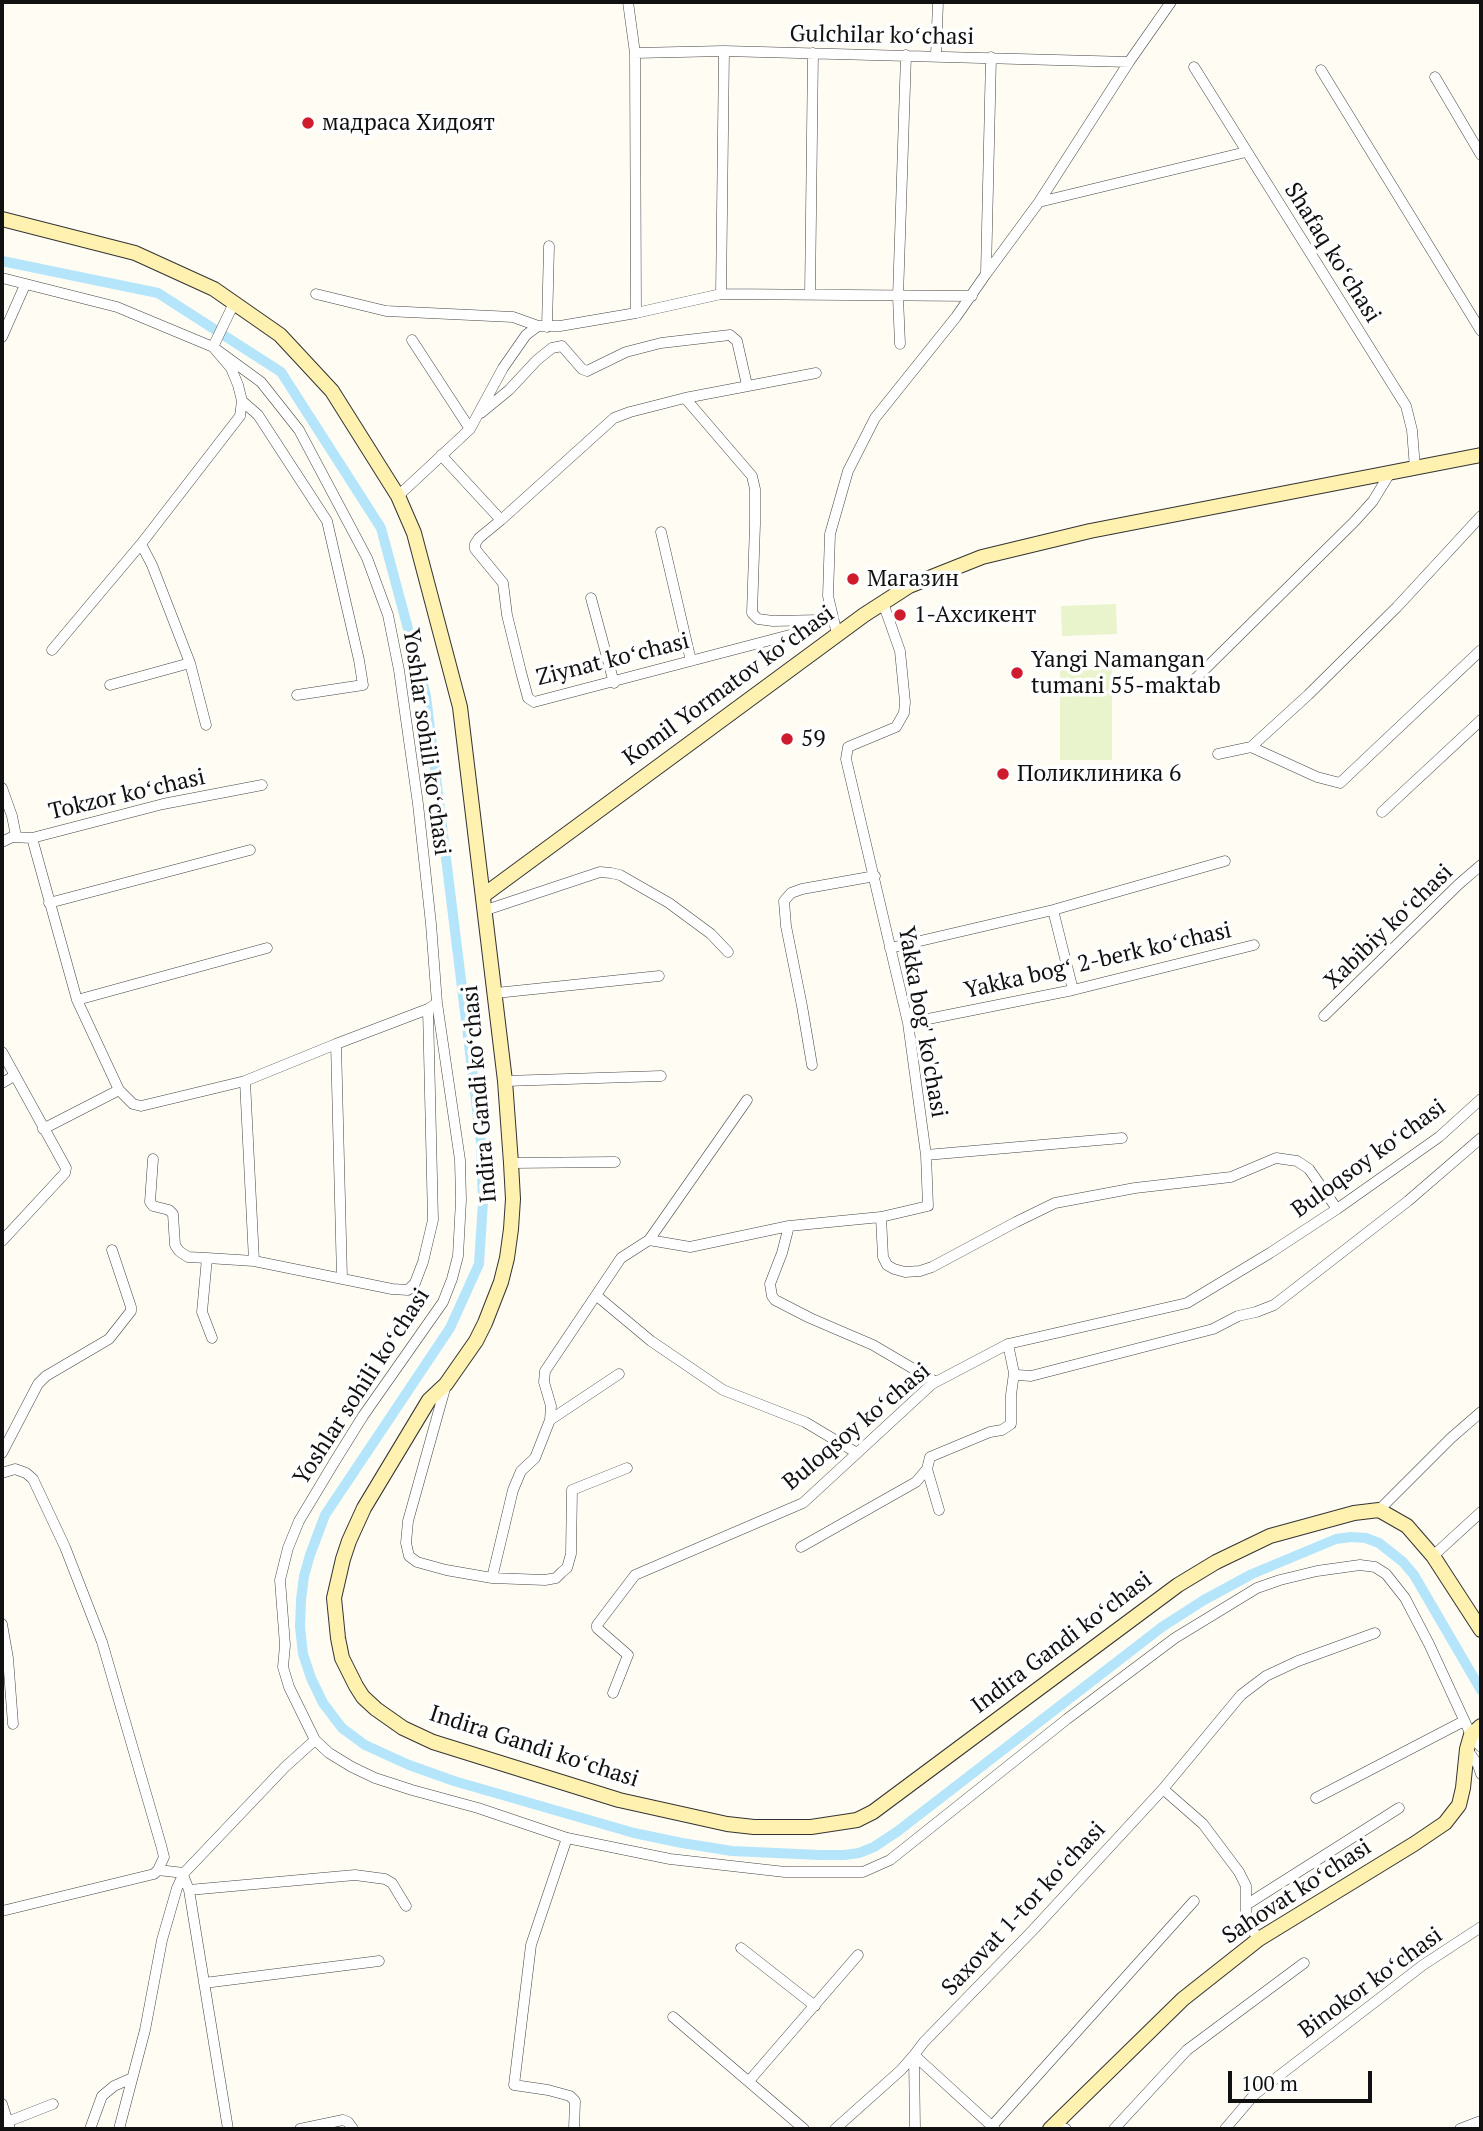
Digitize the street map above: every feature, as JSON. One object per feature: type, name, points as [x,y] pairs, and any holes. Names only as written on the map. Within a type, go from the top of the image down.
[{"type":"street","points":[[628,2],[635,53],[636,313]]},
{"type":"street","points":[[936,56],[938,2]]},
{"type":"street","points":[[836,627],[828,596],[830,534],[848,471],[875,418],[972,296],[1039,202],[1171,2]]},
{"type":"street","points":[[721,294],[724,51]]},
{"type":"street","name":"Gulchilar koʻchasi","points":[[635,53],[724,51],[1129,62]]},
{"type":"street","points":[[810,294],[813,53]]},
{"type":"street","points":[[900,344],[898,297],[905,55]]},
{"type":"street","points":[[986,274],[991,57]]},
{"type":"street","name":"Shafaq koʻchasi","points":[[1194,67],[1405,406],[1412,430],[1415,468]]},
{"type":"street","points":[[1321,70],[1481,331]]},
{"type":"street","points":[[1435,77],[1481,155]]},
{"type":"street","points":[[1039,202],[1247,152]]},
{"type":"street","name":"Indira Gandi koʻchasi","points":[[2,219],[135,253],[214,289],[231,309],[280,335],[332,391],[398,496],[414,533],[460,707],[505,1081],[512,1163],[511,1229],[501,1282],[476,1341],[446,1384],[429,1400],[365,1508],[342,1559],[334,1598],[338,1638],[342,1658],[363,1697],[389,1721],[433,1742],[619,1800],[727,1824],[773,1828],[839,1824],[865,1817],[904,1790],[1178,1585],[1216,1562],[1270,1536],[1354,1513],[1379,1510]]},
{"type":"street","points":[[543,327],[549,246]]},
{"type":"street","name":"Yoshlar sohili koʻchasi","points":[[2,278],[117,307],[214,347],[261,382],[299,430],[368,558],[388,615],[399,670],[432,924],[433,1220],[415,1283],[408,1290],[392,1289],[254,1261],[188,1257],[178,1251],[175,1245],[173,1214],[164,1208],[153,1206],[150,1202],[153,1159]]},
{"type":"street","points":[[2,337],[25,285]]},
{"type":"street","points":[[316,294],[386,311],[513,317],[543,327]]},
{"type":"street","points":[[398,496],[470,429],[526,335],[543,327],[636,313],[721,294],[972,296]]},
{"type":"street","points":[[52,649],[141,544],[240,416],[242,401],[238,385],[231,368],[214,347],[231,309]]},
{"type":"street","points":[[475,417],[509,390],[544,354],[552,348],[562,346],[582,369],[587,371],[626,352],[661,343],[730,335],[737,341],[747,385]]},
{"type":"street","points":[[412,340],[470,429]]},
{"type":"street","name":"Ziynat koʻchasi","points":[[816,373],[685,398],[614,418],[479,538],[475,549],[503,583],[507,615],[528,698],[534,702],[805,631],[820,620]]},
{"type":"street","name":"Ziynat koʻchasi","points":[[685,398],[752,476],[755,489],[755,524],[752,613],[758,619],[820,620],[836,627]]},
{"type":"street","points":[[242,401],[258,415],[327,521],[359,660],[363,685],[297,695]]},
{"type":"street","name":"Komil Yormatov koʻchasi","points":[[485,902],[836,627],[909,586],[982,557],[1090,531],[1481,455]]},
{"type":"street","points":[[441,456],[501,520]]},
{"type":"street","points":[[1195,679],[1354,522],[1373,500],[1390,473]]},
{"type":"street","points":[[1218,754],[1251,747],[1397,607],[1481,516]]},
{"type":"street","points":[[661,532],[691,661]]},
{"type":"street","points":[[141,544],[152,565],[190,663],[206,725]]},
{"type":"street","points":[[591,598],[614,683]]},
{"type":"street","name":"Yakka bog' ko'chasi","points":[[649,1240],[690,1247],[789,1226],[881,1217],[928,1206],[926,1155],[908,1023],[846,753],[848,747],[854,743],[896,727],[904,713],[900,651],[883,603]]},
{"type":"street","points":[[1251,747],[1317,777],[1340,783],[1481,650]]},
{"type":"street","points":[[110,685],[190,663]]},
{"type":"street","points":[[1382,812],[1481,720]]},
{"type":"street","name":"Tokzor koʻchasi","points":[[16,836],[32,838],[163,804],[262,785]]},
{"type":"street","points":[[2,789],[16,836],[2,842]]},
{"type":"street","points":[[32,838],[77,1000],[119,1090],[133,1104],[141,1107],[246,1081],[432,1006]]},
{"type":"street","points":[[49,903],[250,850]]},
{"type":"street","points":[[890,948],[1053,909],[1225,861]]},
{"type":"street","name":"Xabibiy koʻchasi","points":[[1324,1016],[1481,865]]},
{"type":"street","points":[[485,902],[600,872],[611,873],[620,875],[669,903],[711,934],[728,952]]},
{"type":"street","points":[[812,1065],[783,901],[791,893],[802,889],[874,876]]},
{"type":"street","points":[[1053,909],[1073,990]]},
{"type":"street","name":"Yakka bogʻ 2-berk koʻchasi","points":[[908,1023],[1073,990],[1254,945]]},
{"type":"street","points":[[77,1000],[267,948]]},
{"type":"street","points":[[496,993],[659,976]]},
{"type":"street","name":"Yoshlar sohili koʻchasi","points":[[315,1740],[289,1687],[283,1667],[285,1644],[280,1580],[288,1548],[299,1521],[335,1461],[443,1302],[458,1256],[460,1160],[432,1006]]},
{"type":"street","points":[[336,1044],[342,1279]]},
{"type":"street","points":[[2,1052],[66,1168],[65,1173],[2,1241]]},
{"type":"street","points":[[2,1083],[14,1076]]},
{"type":"street","points":[[505,1081],[661,1076]]},
{"type":"street","points":[[246,1081],[254,1261]]},
{"type":"street","points":[[43,1129],[119,1090]]},
{"type":"street","name":"Buloqsoy koʻchasi","points":[[613,1693],[628,1654],[597,1628],[597,1625],[635,1575],[803,1503],[936,1382],[1008,1344],[1187,1303],[1270,1254],[1337,1209],[1439,1137],[1481,1099]]},
{"type":"street","points":[[492,1578],[513,1490],[521,1471],[535,1458],[550,1420],[551,1406],[544,1382],[545,1371],[621,1258],[649,1240],[747,1100]]},
{"type":"street","points":[[926,1155],[1122,1138]]},
{"type":"street","points":[[1014,1373],[1031,1376],[1123,1353],[1213,1329],[1238,1316],[1274,1305],[1408,1201],[1481,1138]]},
{"type":"street","points":[[881,1217],[883,1257],[887,1265],[905,1272],[932,1267],[1055,1203],[1135,1188],[1231,1177],[1276,1158],[1297,1161],[1309,1169],[1337,1209]]},
{"type":"street","points":[[512,1163],[615,1162]]},
{"type":"street","points":[[789,1226],[771,1284],[775,1300],[873,1345],[936,1382]]},
{"type":"street","points":[[2,1452],[6,1438],[38,1384],[46,1376],[109,1339],[131,1311],[112,1250]]},
{"type":"street","points":[[206,1258],[202,1312],[212,1338]]},
{"type":"street","points":[[597,1296],[650,1341],[723,1390],[805,1422],[857,1453]]},
{"type":"street","points":[[800,1547],[906,1489],[927,1469],[930,1457],[990,1432],[1002,1430],[1011,1424],[1014,1373],[1008,1344]]},
{"type":"street","points":[[550,1420],[619,1374]]},
{"type":"street","points":[[446,1384],[408,1521],[409,1556],[417,1562],[492,1578],[555,1578],[567,1568],[571,1554],[572,1490],[627,1468]]},
{"type":"street","points":[[1481,1412],[1379,1510],[1407,1527],[1433,1556],[1481,1630]]},
{"type":"street","points":[[2,1473],[15,1469],[33,1479],[70,1559],[102,1643],[164,1857],[189,1890],[228,2129]]},
{"type":"street","points":[[927,1469],[939,1510]]},
{"type":"street","points":[[1433,1556],[1481,1512]]},
{"type":"street","points":[[2,1911],[154,1874],[173,1872],[198,1856],[315,1740],[341,1760],[375,1777],[567,1838],[670,1859],[785,1872],[854,1873],[873,1869],[890,1860],[1067,1719],[1175,1638],[1257,1588],[1317,1571],[1360,1565],[1376,1567],[1386,1574],[1405,1598],[1475,1739],[1481,1774]]},
{"type":"street","points":[[2,1624],[8,1657],[13,1724]]},
{"type":"street","name":"Saxovat 1-tor koʻchasi","points":[[835,2129],[901,2070],[1033,1930],[1163,1789],[1241,1695],[1266,1676],[1298,1661],[1375,1633]]},
{"type":"street","points":[[1316,1798],[1464,1721]]},
{"type":"street","name":"Sahovat koʻchasi","points":[[1057,2128],[1182,1999],[1259,1939],[1445,1823],[1458,1805],[1475,1739]]},
{"type":"street","points":[[1163,1789],[1203,1824],[1239,1872],[1246,1886],[1249,1926],[1259,1939]]},
{"type":"street","points":[[1246,1905],[1399,1808]]},
{"type":"street","points":[[567,1838],[531,1945],[514,2085],[570,2096],[575,2101],[574,2129]]},
{"type":"street","points":[[118,2129],[145,2030],[162,1940],[177,1888],[173,1872]]},
{"type":"street","points":[[189,1890],[355,1875],[385,1879],[392,1884],[406,1906]]},
{"type":"street","points":[[914,2055],[994,2128],[1194,1901]]},
{"type":"street","name":"Binokor koʻchasi","points":[[1225,2129],[1254,2095],[1423,1965],[1481,1927]]},
{"type":"street","points":[[741,1948],[815,2006]]},
{"type":"street","points":[[749,2081],[859,1955]]},
{"type":"street","points":[[204,1983],[379,1961]]},
{"type":"street","points":[[1114,2129],[1187,2050],[1304,1964]]},
{"type":"street","points":[[673,2017],[804,2129]]},
{"type":"street","points":[[914,2055],[915,2129]]},
{"type":"street","points":[[90,2129],[102,2096],[114,2086],[132,2078]]},
{"type":"street","points":[[2,2104],[6,2125],[53,2104]]},
{"type":"street","points":[[300,2129],[342,2120],[348,2122],[353,2129]]},
{"type":"street","points":[[1460,2129],[1481,2121]]},
{"type":"green space","points":[[1116,604],[1117,634],[1062,636],[1061,606]]},
{"type":"green space","points":[[1060,669],[1112,669],[1112,760],[1060,760]]},
{"type":"waterway","points":[[2,261],[158,293],[281,372],[381,528],[426,696],[481,1142],[483,1202],[479,1264],[450,1328],[325,1515],[310,1555],[301,1600],[303,1654],[323,1703],[342,1728],[365,1745],[409,1765],[454,1781],[634,1833],[732,1851],[820,1855],[859,1853],[874,1847],[898,1831],[1162,1627],[1204,1600],[1252,1574],[1336,1539],[1351,1537],[1366,1538],[1379,1543],[1403,1562],[1414,1575],[1481,1690]]},
{"type":"place","name":"мадраса Хидоят","points":[[308,123]]},
{"type":"place","name":"Магазин","points":[[853,579]]},
{"type":"place","name":"1-Ахсикент","points":[[900,615]]},
{"type":"place","name":"Yangi Namangan tumani 55-maktab","points":[[1017,673]]},
{"type":"place","name":"59","points":[[787,739]]},
{"type":"place","name":"Поликлиника 6","points":[[1003,774]]}]
